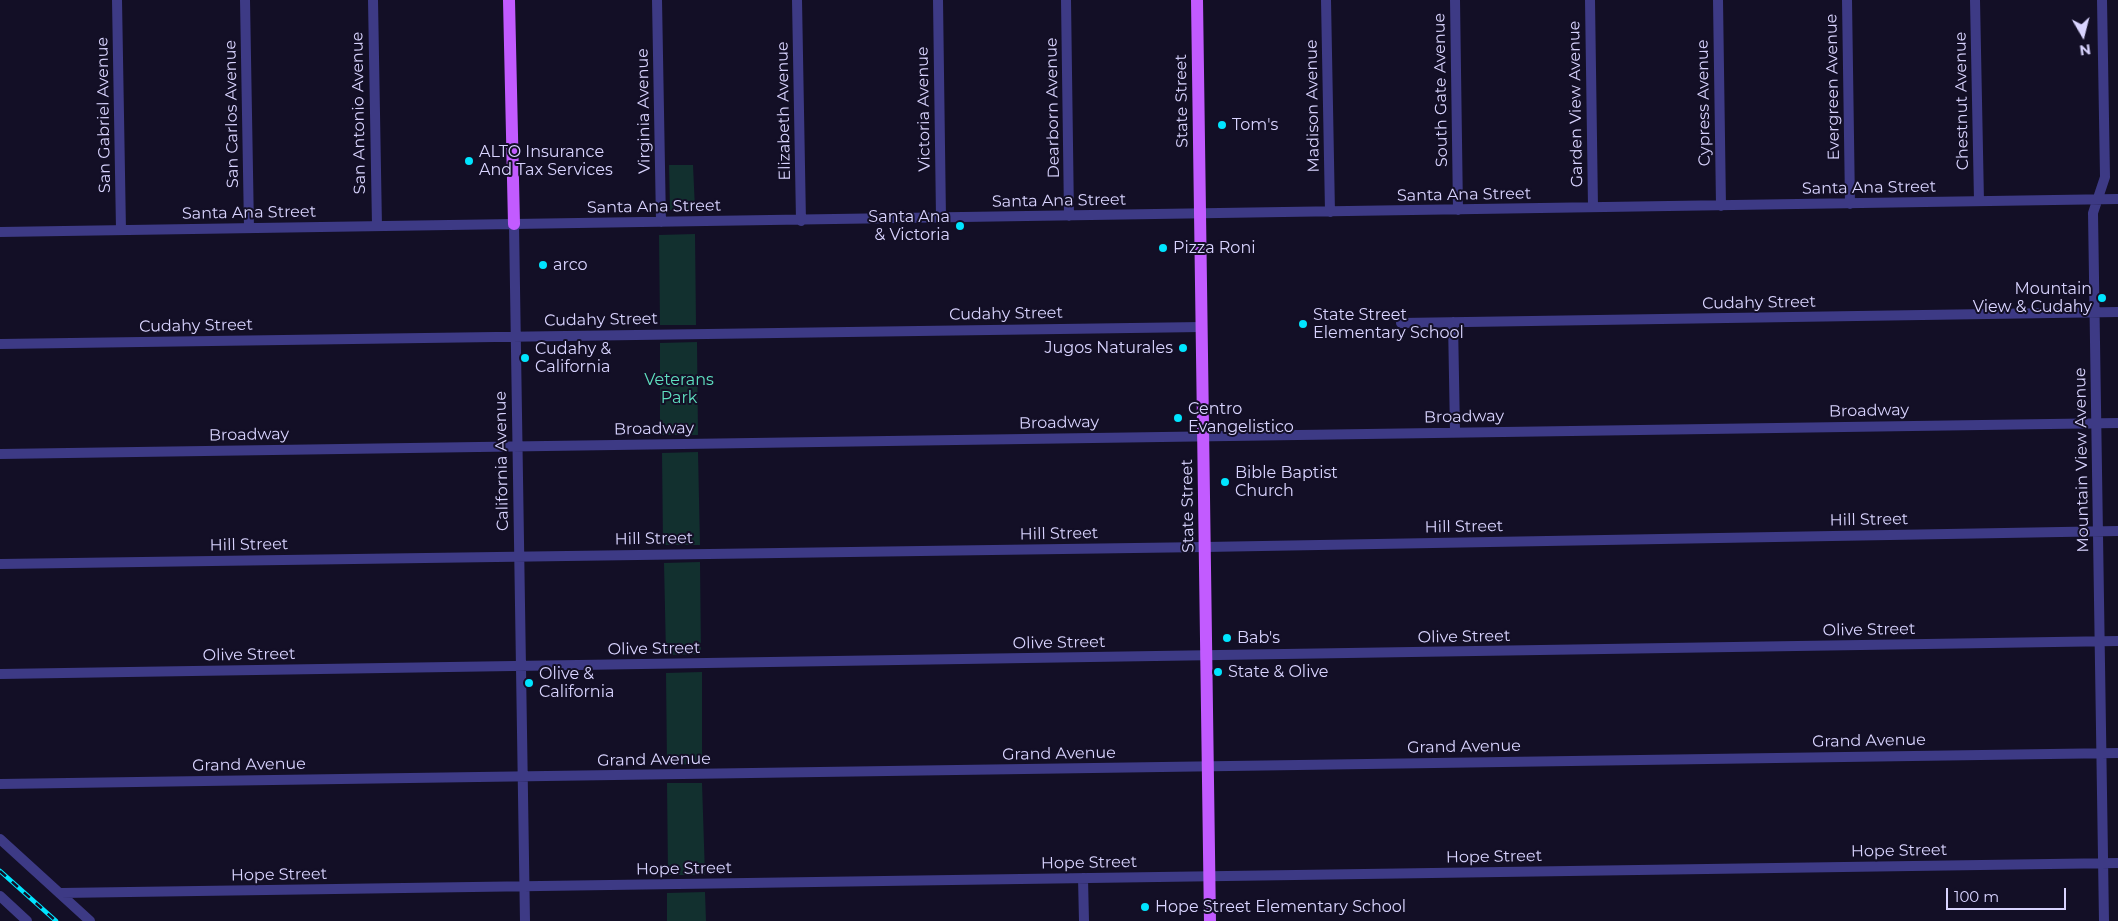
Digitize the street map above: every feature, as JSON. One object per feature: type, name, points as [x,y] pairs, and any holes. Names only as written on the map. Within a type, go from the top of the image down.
[{"type":"main road","name":"California Avenue","points":[[509,0],[514,224]]},
{"type":"main road","name":"State Street","points":[[1197,0],[1210,921]]},
{"type":"street","name":"San Gabriel Avenue","points":[[117,0],[121,230]]},
{"type":"street","name":"San Carlos Avenue","points":[[245,0],[249,228]]},
{"type":"street","name":"San Antonio Avenue","points":[[373,0],[376,226]]},
{"type":"street","name":"Virginia Avenue","points":[[657,0],[661,222]]},
{"type":"street","name":"Elizabeth Avenue","points":[[797,0],[801,220]]},
{"type":"street","name":"Victoria Avenue","points":[[938,0],[941,218]]},
{"type":"street","name":"Dearborn Avenue","points":[[1066,0],[1070,216]]},
{"type":"street","name":"Madison Avenue","points":[[1326,0],[1330,212]]},
{"type":"street","name":"South Gate Avenue","points":[[1455,0],[1458,210]]},
{"type":"street","name":"Garden View Avenue","points":[[1590,0],[1593,207]]},
{"type":"street","name":"Cypress Avenue","points":[[1718,0],[1721,206]]},
{"type":"street","name":"Evergreen Avenue","points":[[1847,0],[1850,204]]},
{"type":"street","name":"Chestnut Avenue","points":[[1975,0],[1979,201]]},
{"type":"street","name":"Mountain View Avenue","points":[[2102,0],[2105,177],[2099,200],[2093,213],[2104,921]]},
{"type":"street","name":"Santa Ana Street","points":[[0,232],[2118,200]]},
{"type":"street","name":"California Avenue","points":[[514,224],[525,921]]},
{"type":"street","name":"Cudahy Street","points":[[1401,323],[2118,312]]},
{"type":"street","points":[[1453,322],[1454,432]]},
{"type":"street","name":"Cudahy Street","points":[[0,344],[1202,327]]},
{"type":"street","name":"Broadway","points":[[0,454],[2118,423]]},
{"type":"street","name":"Hill Street","points":[[0,564],[1205,547],[2118,531]]},
{"type":"street","name":"Olive Street","points":[[0,674],[2118,641]]},
{"type":"street","name":"Grand Avenue","points":[[0,784],[2118,752]]},
{"type":"street","points":[[0,839],[90,921]]},
{"type":"street","name":"Hope Street","points":[[61,893],[2118,862]]},
{"type":"street","points":[[1083,878],[1084,921]]},
{"type":"street","points":[[0,896],[27,921]]},
{"type":"green space","points":[[669,165],[693,165],[695,209],[670,210]]},
{"type":"green space","name":"Veterans Park","points":[[695,234],[696,325],[660,325],[659,235]]},
{"type":"green space","name":"Veterans Park","points":[[697,342],[698,435],[660,435],[660,343]]},
{"type":"green space","name":"Veterans Park","points":[[698,452],[700,545],[663,545],[662,453]]},
{"type":"green space","points":[[700,562],[701,654],[666,655],[664,563]]},
{"type":"green space","points":[[702,672],[702,764],[667,765],[666,673]]},
{"type":"green space","points":[[667,783],[702,783],[705,875],[668,875]]},
{"type":"green space","points":[[705,892],[706,921],[667,921],[667,893]]},
{"type":"railway","points":[[0,871],[56,921]]},
{"type":"place","name":"Tom's","points":[[1222,125]]},
{"type":"place","name":"ALTO Insurance And Tax Services","points":[[469,161]]},
{"type":"place","name":"Santa Ana & Victoria","points":[[960,226]]},
{"type":"place","name":"Pizza Roni","points":[[1163,248]]},
{"type":"place","name":"arco","points":[[543,265]]},
{"type":"place","name":"Mountain View & Cudahy","points":[[2102,298]]},
{"type":"place","name":"State Street Elementary School","points":[[1303,324]]},
{"type":"place","name":"Jugos Naturales","points":[[1183,348]]},
{"type":"place","name":"Cudahy & California","points":[[525,358]]},
{"type":"place","name":"Centro Evangelistico","points":[[1178,418]]},
{"type":"place","name":"Bible Baptist Church","points":[[1225,482]]},
{"type":"place","name":"Bab's","points":[[1227,638]]},
{"type":"place","name":"State & Olive","points":[[1218,672]]},
{"type":"place","name":"Olive & California","points":[[529,683]]},
{"type":"place","name":"Hope Street Elementary School","points":[[1145,907]]}]
